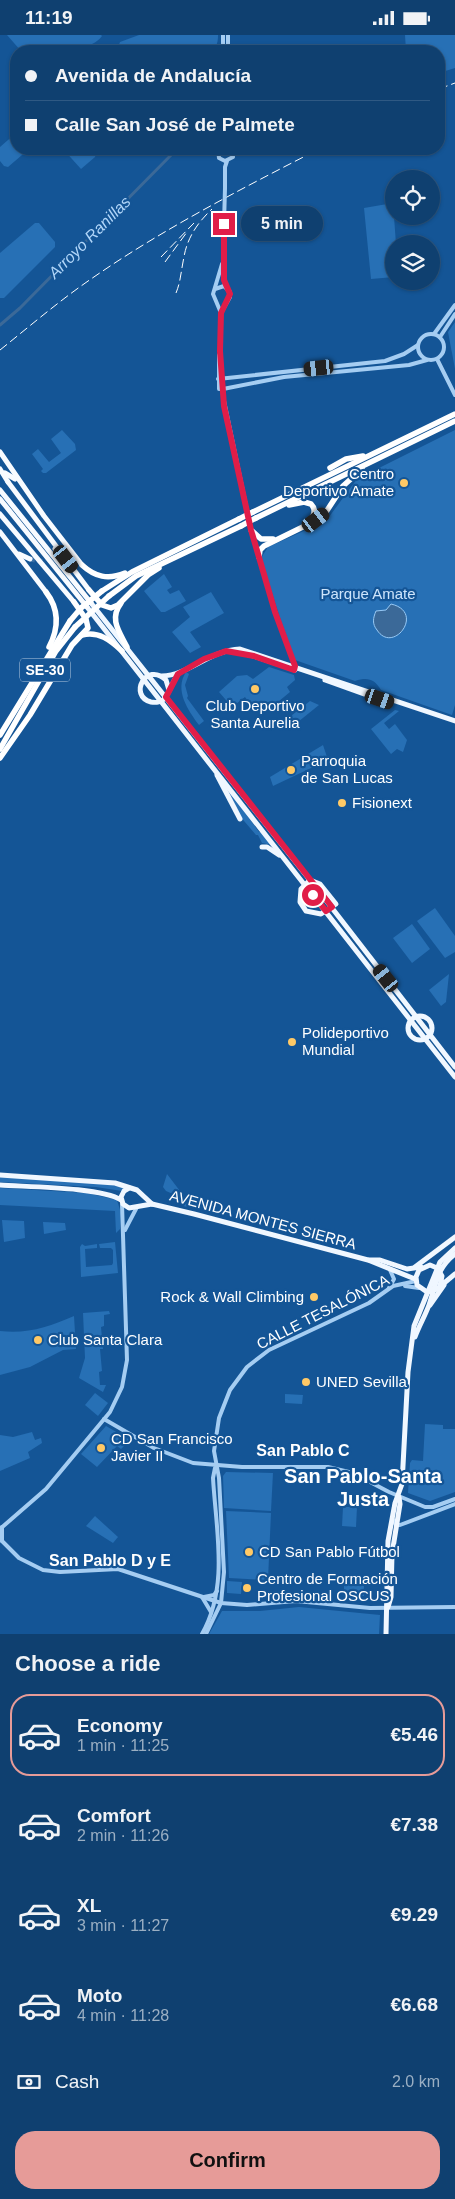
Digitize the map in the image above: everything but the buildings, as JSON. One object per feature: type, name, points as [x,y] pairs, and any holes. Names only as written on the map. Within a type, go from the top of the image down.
[{"type":"highway","name":"SE-30","points":[[0,735],[70,621],[102,591],[192,542],[255,515],[455,413]]},
{"type":"highway","name":"SE-30","points":[[255,515],[280,507],[428,434],[455,423]]},
{"type":"highway","points":[[0,452],[44,516],[82,565],[94,574],[113,577],[192,542]]},
{"type":"highway","points":[[330,468],[346,459],[374,453]]},
{"type":"highway","points":[[259,557],[260,550],[264,546],[316,520],[326,512],[343,486],[369,463]]},
{"type":"highway","points":[[0,469],[87,592],[89,605]]},
{"type":"highway","points":[[5,473],[21,484]]},
{"type":"highway","points":[[0,491],[87,592],[106,607],[118,605],[148,575],[171,560]]},
{"type":"highway","points":[[0,499],[73,590]]},
{"type":"highway","points":[[280,507],[298,503],[311,504],[315,510],[314,513],[304,525]]},
{"type":"highway","points":[[0,514],[89,623],[88,628],[68,650],[30,715],[0,758]]},
{"type":"highway","points":[[44,516],[54,539]]},
{"type":"highway","name":"SE-30","points":[[0,749],[56,651],[75,627],[109,596],[136,577],[240,522]]},
{"type":"highway","points":[[251,530],[261,539]]},
{"type":"highway","points":[[0,532],[46,592],[56,610],[55,633],[28,687]]},
{"type":"highway","points":[[255,544],[261,539],[275,539]]},
{"type":"highway","points":[[255,544],[264,546]]},
{"type":"highway","points":[[55,549],[87,592]]},
{"type":"highway","points":[[15,551],[30,559]]},
{"type":"highway","points":[[45,562],[89,605]]},
{"type":"highway","points":[[123,601],[116,611],[114,620],[124,649]]},
{"type":"highway","points":[[80,636],[95,634],[103,636],[124,649]]},
{"type":"main road","points":[[89,605],[310,880],[320,884],[336,904],[321,914],[312,914],[306,911],[301,904],[300,895],[304,884],[310,880]]},
{"type":"main road","points":[[147,677],[178,674],[204,659],[231,651],[294,668],[455,723]]},
{"type":"main road","points":[[147,677],[140,688],[144,698],[153,703],[164,699],[178,674]]},
{"type":"main road","points":[[162,676],[169,690]]},
{"type":"main road","points":[[164,699],[286,861],[410,1020],[455,1067]]},
{"type":"main road","points":[[211,763],[240,819]]},
{"type":"main road","points":[[262,847],[272,850],[286,861]]},
{"type":"main road","points":[[332,907],[416,1017],[427,1037],[455,1077]]},
{"type":"main road","points":[[420,1016],[429,1020],[432,1029],[427,1037],[418,1040],[410,1036],[408,1029],[410,1020],[420,1016]]},
{"type":"main road","points":[[0,1175],[102,1182],[135,1189],[140,1193],[141,1199],[137,1206],[127,1207],[122,1201],[112,1195],[80,1190],[0,1185]]},
{"type":"main road","points":[[122,1201],[122,1193],[129,1188]]},
{"type":"main road","name":"AVENIDA MONTES SIERRA","points":[[140,1193],[146,1196],[152,1204]]},
{"type":"main road","name":"AVENIDA MONTES SIERRA","points":[[137,1206],[152,1204],[368,1260],[416,1280]]},
{"type":"main road","points":[[415,1267],[455,1237]]},
{"type":"main road","points":[[430,1292],[419,1288],[416,1280],[417,1273],[426,1266],[440,1262],[455,1248]]},
{"type":"main road","points":[[438,1270],[455,1254]]},
{"type":"main road","points":[[426,1266],[431,1255]]},
{"type":"main road","name":"AVENIDA MONTES SIERRA","points":[[368,1260],[380,1260],[408,1269],[426,1266]]},
{"type":"main road","points":[[386,1634],[388,1607],[386,1595],[392,1518],[402,1484],[408,1372],[414,1326],[430,1292],[440,1262]]},
{"type":"main road","points":[[426,1266],[438,1270],[442,1278],[440,1286]]},
{"type":"main road","points":[[430,1292],[455,1274]]},
{"type":"main road","points":[[412,1343],[428,1307],[449,1279]]},
{"type":"main road","points":[[428,1307],[430,1292]]},
{"type":"main road","points":[[388,1607],[392,1597],[392,1554],[400,1504],[399,1496]]},
{"type":"street","points":[[217,155],[225,161]]},
{"type":"street","points":[[225,161],[233,157],[233,155]]},
{"type":"street","points":[[221,313],[230,294],[225,286],[223,262],[225,161]]},
{"type":"street","points":[[223,262],[213,294],[221,313],[220,351],[223,395],[251,530],[294,668]]},
{"type":"street","points":[[215,289],[219,286],[225,286]]},
{"type":"street","points":[[216,300],[221,302],[227,301]]},
{"type":"street","points":[[434,334],[455,305]]},
{"type":"street","points":[[440,337],[455,314]]},
{"type":"street","points":[[222,379],[396,359],[418,345],[422,338],[429,334],[440,337],[443,342],[444,351],[437,359],[409,365],[284,377],[223,389]]},
{"type":"street","points":[[418,345],[420,354],[427,360]]},
{"type":"street","points":[[220,351],[218,361],[222,379],[228,387]]},
{"type":"street","points":[[437,359],[455,395]]},
{"type":"street","points":[[232,442],[236,437]]},
{"type":"street","points":[[122,1201],[127,1359],[126,1373],[116,1402],[46,1489],[1,1528],[1,1541],[19,1558],[43,1570],[60,1572],[118,1569],[221,1603],[247,1605],[296,1601],[370,1608],[455,1607]]},
{"type":"street","points":[[122,1237],[128,1221],[137,1206]]},
{"type":"street","points":[[388,1269],[394,1276],[388,1289]]},
{"type":"street","name":"CALLE TESALÓNICA","points":[[203,1634],[212,1614],[218,1590],[214,1444],[222,1407],[230,1390],[247,1367],[269,1350],[368,1303],[388,1289],[416,1280]]},
{"type":"street","points":[[400,1285],[419,1288]]},
{"type":"street","points":[[104,1419],[154,1448],[180,1459],[215,1465],[328,1467],[359,1476],[425,1507],[433,1507],[455,1499]]},
{"type":"street","name":"CALLE TESALÓNICA","points":[[203,1634],[221,1603],[224,1572],[219,1478],[215,1465]]},
{"type":"street","points":[[392,1518],[396,1525],[455,1504]]},
{"type":"street","points":[[425,1507],[427,1511],[425,1515]]},
{"type":"street","points":[[202,1597],[214,1595],[218,1590]]},
{"type":"street","points":[[202,1597],[211,1609],[212,1614]]},
{"type":"green space","points":[[7,35],[102,36],[89,45],[16,45]]},
{"type":"green space","points":[[139,35],[218,35],[216,45],[119,45],[120,42]]},
{"type":"green space","points":[[405,35],[455,35],[455,68],[445,71],[445,45],[406,45]]},
{"type":"green space","points":[[10,138],[10,155],[22,155],[8,167],[4,166],[0,161],[0,147]]},
{"type":"green space","points":[[68,155],[96,155],[95,157],[81,169]]},
{"type":"green space","points":[[385,204],[385,225],[395,225],[395,235],[385,235],[385,278],[371,279],[364,208]]},
{"type":"green space","points":[[35,223],[39,223],[55,242],[55,247],[4,298],[0,298],[0,253]]},
{"type":"green space","points":[[455,322],[455,369],[448,332]]},
{"type":"green space","points":[[62,430],[75,444],[76,450],[46,473],[43,473],[41,471],[43,469],[32,454],[38,449],[49,462],[61,453],[51,439]]},
{"type":"green space","name":"Parque Amate","points":[[455,430],[455,705],[452,715],[381,690],[376,683],[370,680],[355,681],[295,660],[261,558],[268,547],[326,521],[357,479]]},
{"type":"green space","points":[[164,574],[172,587],[167,590],[170,594],[179,590],[186,601],[165,612],[161,612],[144,591]]},
{"type":"green space","points":[[211,592],[224,613],[190,632],[201,647],[190,653],[172,632],[190,617],[183,607]]},
{"type":"green space","name":"Club Deportivo Santa Aurelia","points":[[269,667],[294,675],[295,680],[287,687],[290,692],[267,711],[260,701],[252,707],[245,697],[232,707],[219,692],[237,676],[247,675],[253,679]]},
{"type":"green space","points":[[186,672],[189,674],[185,685],[187,698],[204,721],[199,725],[187,706],[182,693],[181,686]]},
{"type":"green space","points":[[310,701],[319,705],[288,730],[282,723]]},
{"type":"green space","points":[[395,710],[399,711],[384,723],[389,729],[395,724],[407,740],[403,752],[397,749],[391,754],[371,729]]},
{"type":"green space","points":[[323,745],[328,760],[273,786],[270,777]]},
{"type":"green space","points":[[220,778],[259,832],[263,832],[272,845],[262,843],[258,835],[239,815]]},
{"type":"green space","points":[[435,908],[455,936],[455,952],[445,958],[417,921]]},
{"type":"green space","points":[[412,924],[430,949],[412,963],[393,938]]},
{"type":"green space","points":[[449,974],[446,1002],[441,1006],[429,990]]},
{"type":"green space","points":[[167,1174],[193,1208],[183,1206],[173,1194],[166,1191],[163,1187]]},
{"type":"green space","points":[[0,1177],[102,1183],[125,1187],[122,1191],[96,1187],[0,1182]]},
{"type":"green space","points":[[0,1188],[87,1193],[117,1200],[121,1213],[120,1229],[116,1233],[115,1211],[0,1205]]},
{"type":"green space","points":[[2,1220],[24,1221],[25,1238],[4,1242]]},
{"type":"green space","points":[[43,1222],[65,1223],[66,1230],[44,1234]]},
{"type":"green space","points":[[115,1242],[118,1273],[81,1277],[80,1247],[82,1244],[85,1246],[97,1244],[97,1248],[85,1249],[86,1267],[112,1265],[113,1250],[111,1248],[100,1248],[99,1244]]},
{"type":"green space","points":[[109,1311],[110,1314],[104,1315],[104,1326],[101,1327],[103,1349],[100,1349],[102,1371],[99,1372],[100,1385],[106,1385],[103,1392],[79,1378],[85,1358],[83,1313]]},
{"type":"green space","name":"Club Santa Clara","points":[[74,1316],[76,1349],[63,1350],[30,1367],[0,1375],[0,1331],[10,1332],[38,1329]]},
{"type":"green space","points":[[95,1393],[108,1403],[98,1416],[85,1405]]},
{"type":"green space","points":[[285,1394],[303,1395],[302,1404],[285,1403]]},
{"type":"green space","points":[[425,1424],[443,1425],[443,1429],[455,1429],[455,1492],[430,1501],[408,1493],[410,1463],[412,1460],[423,1461]]},
{"type":"green space","name":"CD San Francisco Javier II","points":[[106,1426],[130,1440],[121,1449],[117,1446],[97,1467],[81,1454]]},
{"type":"green space","points":[[32,1432],[35,1440],[41,1438],[42,1443],[28,1452],[30,1458],[0,1471],[0,1435],[13,1437]]},
{"type":"green space","points":[[226,1472],[273,1473],[271,1511],[224,1508],[223,1476]]},
{"type":"green space","points":[[343,1507],[357,1507],[356,1527],[342,1526]]},
{"type":"green space","name":"CD San Pablo Fútbol","points":[[226,1511],[271,1513],[268,1580],[229,1578]]},
{"type":"green space","points":[[95,1516],[118,1537],[113,1543],[86,1526]]},
{"type":"green space","points":[[227,1581],[242,1582],[241,1594],[227,1593]]},
{"type":"green space","points":[[344,1585],[364,1585],[364,1596],[344,1595]]},
{"type":"green space","points":[[299,1607],[380,1615],[379,1634],[209,1634],[222,1611],[260,1611]]},
{"type":"shaded area","points":[[391,604],[401,608],[406,615],[406,622],[398,635],[391,638],[384,636],[377,630],[374,625],[374,616],[376,611],[386,610]]},
{"type":"waterway","name":"Arroyo Ranillas","points":[[0,325],[20,308],[171,155]]},
{"type":"tunnel","points":[[30,559],[45,562]]},
{"type":"railway","points":[[445,87],[455,83]]},
{"type":"railway","points":[[0,350],[91,279],[146,243],[203,210],[307,155]]},
{"type":"railway","points":[[176,293],[185,250],[190,237],[202,219],[212,209]]},
{"type":"railway","points":[[161,257],[194,223]]},
{"type":"railway","points":[[165,262],[187,232]]},
{"type":"place","name":"Centro Deportivo Amate","points":[[404,483]]},
{"type":"place","name":"Club Deportivo Santa Aurelia","points":[[255,689]]},
{"type":"place","name":"Parroquia de San Lucas","points":[[291,770]]},
{"type":"place","name":"Fisionext","points":[[342,803]]},
{"type":"place","name":"Polideportivo Mundial","points":[[292,1042]]},
{"type":"place","name":"Rock & Wall Climbing","points":[[314,1297]]},
{"type":"place","name":"Club Santa Clara","points":[[38,1340]]},
{"type":"place","name":"UNED Sevilla","points":[[306,1382]]},
{"type":"place","name":"CD San Francisco Javier II","points":[[101,1448]]},
{"type":"place","name":"CD San Pablo Fútbol","points":[[249,1552]]},
{"type":"place","name":"Centro de Formación Profesional OSCUS","points":[[247,1588]]},
{"type":"district","name":"San Pablo C","points":[[303,1450]]},
{"type":"district","name":"San Pablo-Santa Justa","points":[[363,1488]]},
{"type":"district","name":"San Pablo D y E","points":[[110,1560]]},
{"type":"route","points":[[224,224],[224,280],[225,286],[229,289],[230,297],[221,313],[220,351],[224,406],[251,530],[275,612],[295,666],[294,670],[254,656],[226,651],[204,659],[178,674],[166,697],[332,907],[326,911],[313,895]]}]
